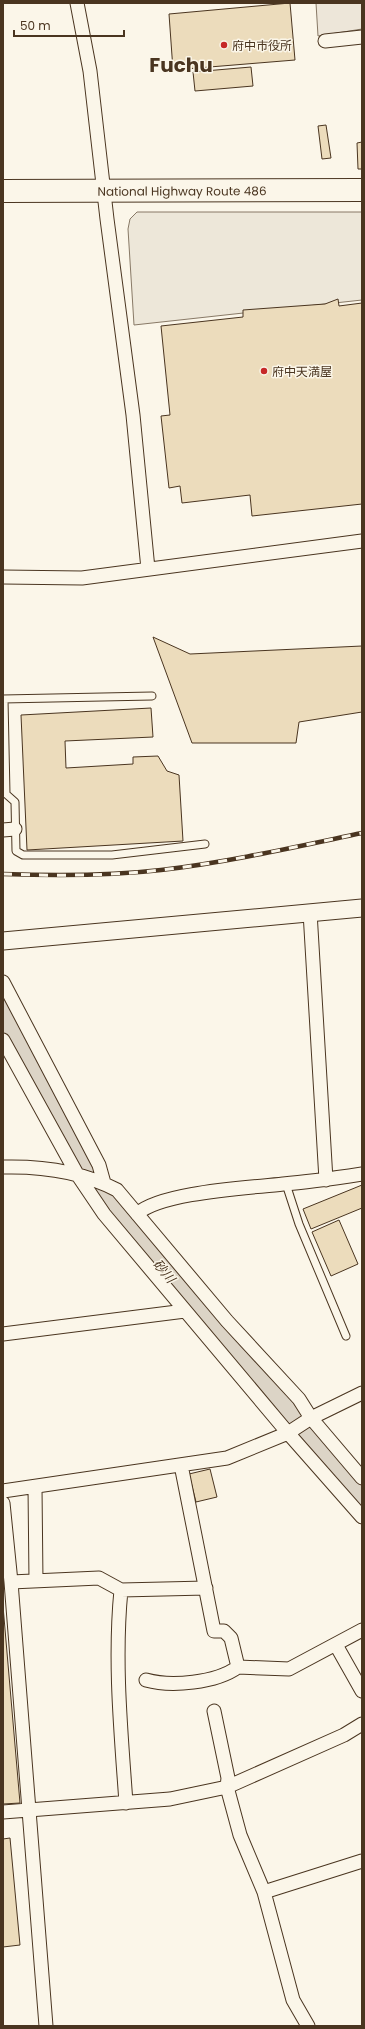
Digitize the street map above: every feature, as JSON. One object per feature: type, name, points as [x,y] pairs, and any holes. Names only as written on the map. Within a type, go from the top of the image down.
[{"type":"highway","name":"National Highway Route 486","points":[[3,191],[104,192],[362,190]]},
{"type":"street","points":[[77,3],[90,71],[133,415],[148,569]]},
{"type":"street","points":[[325,41],[362,37]]},
{"type":"street","points":[[3,577],[82,578],[362,541]]},
{"type":"street","points":[[3,942],[362,908]]},
{"type":"street","points":[[310,912],[326,1180]]},
{"type":"street","points":[[3,982],[99,1165],[104,1183]]},
{"type":"street","points":[[3,1040],[77,1174],[104,1214],[288,1433],[362,1517]]},
{"type":"street","points":[[3,1167],[77,1174],[104,1183],[118,1190],[227,1321],[299,1399],[311,1418],[362,1478]]},
{"type":"street","points":[[137,1214],[145,1207],[192,1194],[326,1180],[362,1174]]},
{"type":"street","points":[[3,1334],[185,1311]]},
{"type":"street","points":[[3,1491],[227,1458],[288,1433],[311,1418],[362,1393]]},
{"type":"street","points":[[181,1465],[214,1631],[224,1631],[231,1638],[238,1668]]},
{"type":"street","points":[[35,1486],[36,1581]]},
{"type":"street","points":[[3,1504],[11,1582],[46,2026]]},
{"type":"street","points":[[11,1582],[98,1578],[121,1590],[206,1588]]},
{"type":"street","points":[[121,1590],[117,1627],[119,1706],[126,1803]]},
{"type":"street","points":[[146,1680],[160,1684],[197,1681],[227,1675],[238,1668],[289,1669],[362,1630]]},
{"type":"street","points":[[336,1645],[362,1691]]},
{"type":"street","points":[[214,1711],[228,1778],[227,1787],[240,1835],[264,1892],[293,2000],[308,2026]]},
{"type":"street","points":[[3,1812],[170,1799],[227,1787],[344,1735],[362,1724]]},
{"type":"street","points":[[264,1892],[362,1861]]},
{"type":"lane","points":[[152,696],[4,699],[6,794],[15,802],[9,830],[16,851],[23,855],[112,855],[205,844]]},
{"type":"lane","points":[[286,1184],[299,1224],[346,1336]]},
{"type":"shaded area","points":[[316,3],[362,3],[362,29],[318,36]]},
{"type":"shaded area","points":[[137,212],[362,212],[362,300],[134,325],[128,229],[130,219]]},
{"type":"building","points":[[290,3],[295,60],[173,70],[169,14]]},
{"type":"building","points":[[251,67],[253,86],[195,91],[193,72]]},
{"type":"building","points":[[326,125],[331,158],[322,159],[318,126]]},
{"type":"building","points":[[362,142],[362,169],[358,169],[357,143]]},
{"type":"building","name":"府中天満屋","points":[[338,299],[339,306],[362,303],[362,504],[252,516],[250,495],[182,503],[180,486],[169,488],[161,416],[170,415],[161,326],[243,317],[243,310],[325,304]]},
{"type":"building","points":[[153,637],[190,654],[362,646],[362,712],[299,722],[296,743],[192,743]]},
{"type":"building","points":[[151,708],[153,737],[65,741],[66,768],[133,764],[133,757],[158,756],[167,771],[179,775],[183,841],[27,850],[21,715]]},
{"type":"building","points":[[362,1185],[362,1208],[311,1229],[303,1209]]},
{"type":"building","points":[[339,1220],[358,1264],[331,1276],[312,1232]]},
{"type":"building","points":[[210,1469],[217,1497],[196,1502],[189,1474]]},
{"type":"building","points":[[3,1606],[20,1803],[3,1804]]},
{"type":"building","points":[[10,1838],[20,1945],[3,1947],[3,1839]]},
{"type":"waterway","name":"砂川","points":[[3,1012],[81,1160],[114,1213],[362,1503]]},
{"type":"railway","points":[[3,874],[82,875],[161,870],[287,849],[362,833]]},
{"type":"place","name":"府中市役所","points":[[224,45]]},
{"type":"place","name":"府中天満屋","points":[[264,371]]},
{"type":"district","name":"Fuchu","points":[[181,65]]}]
